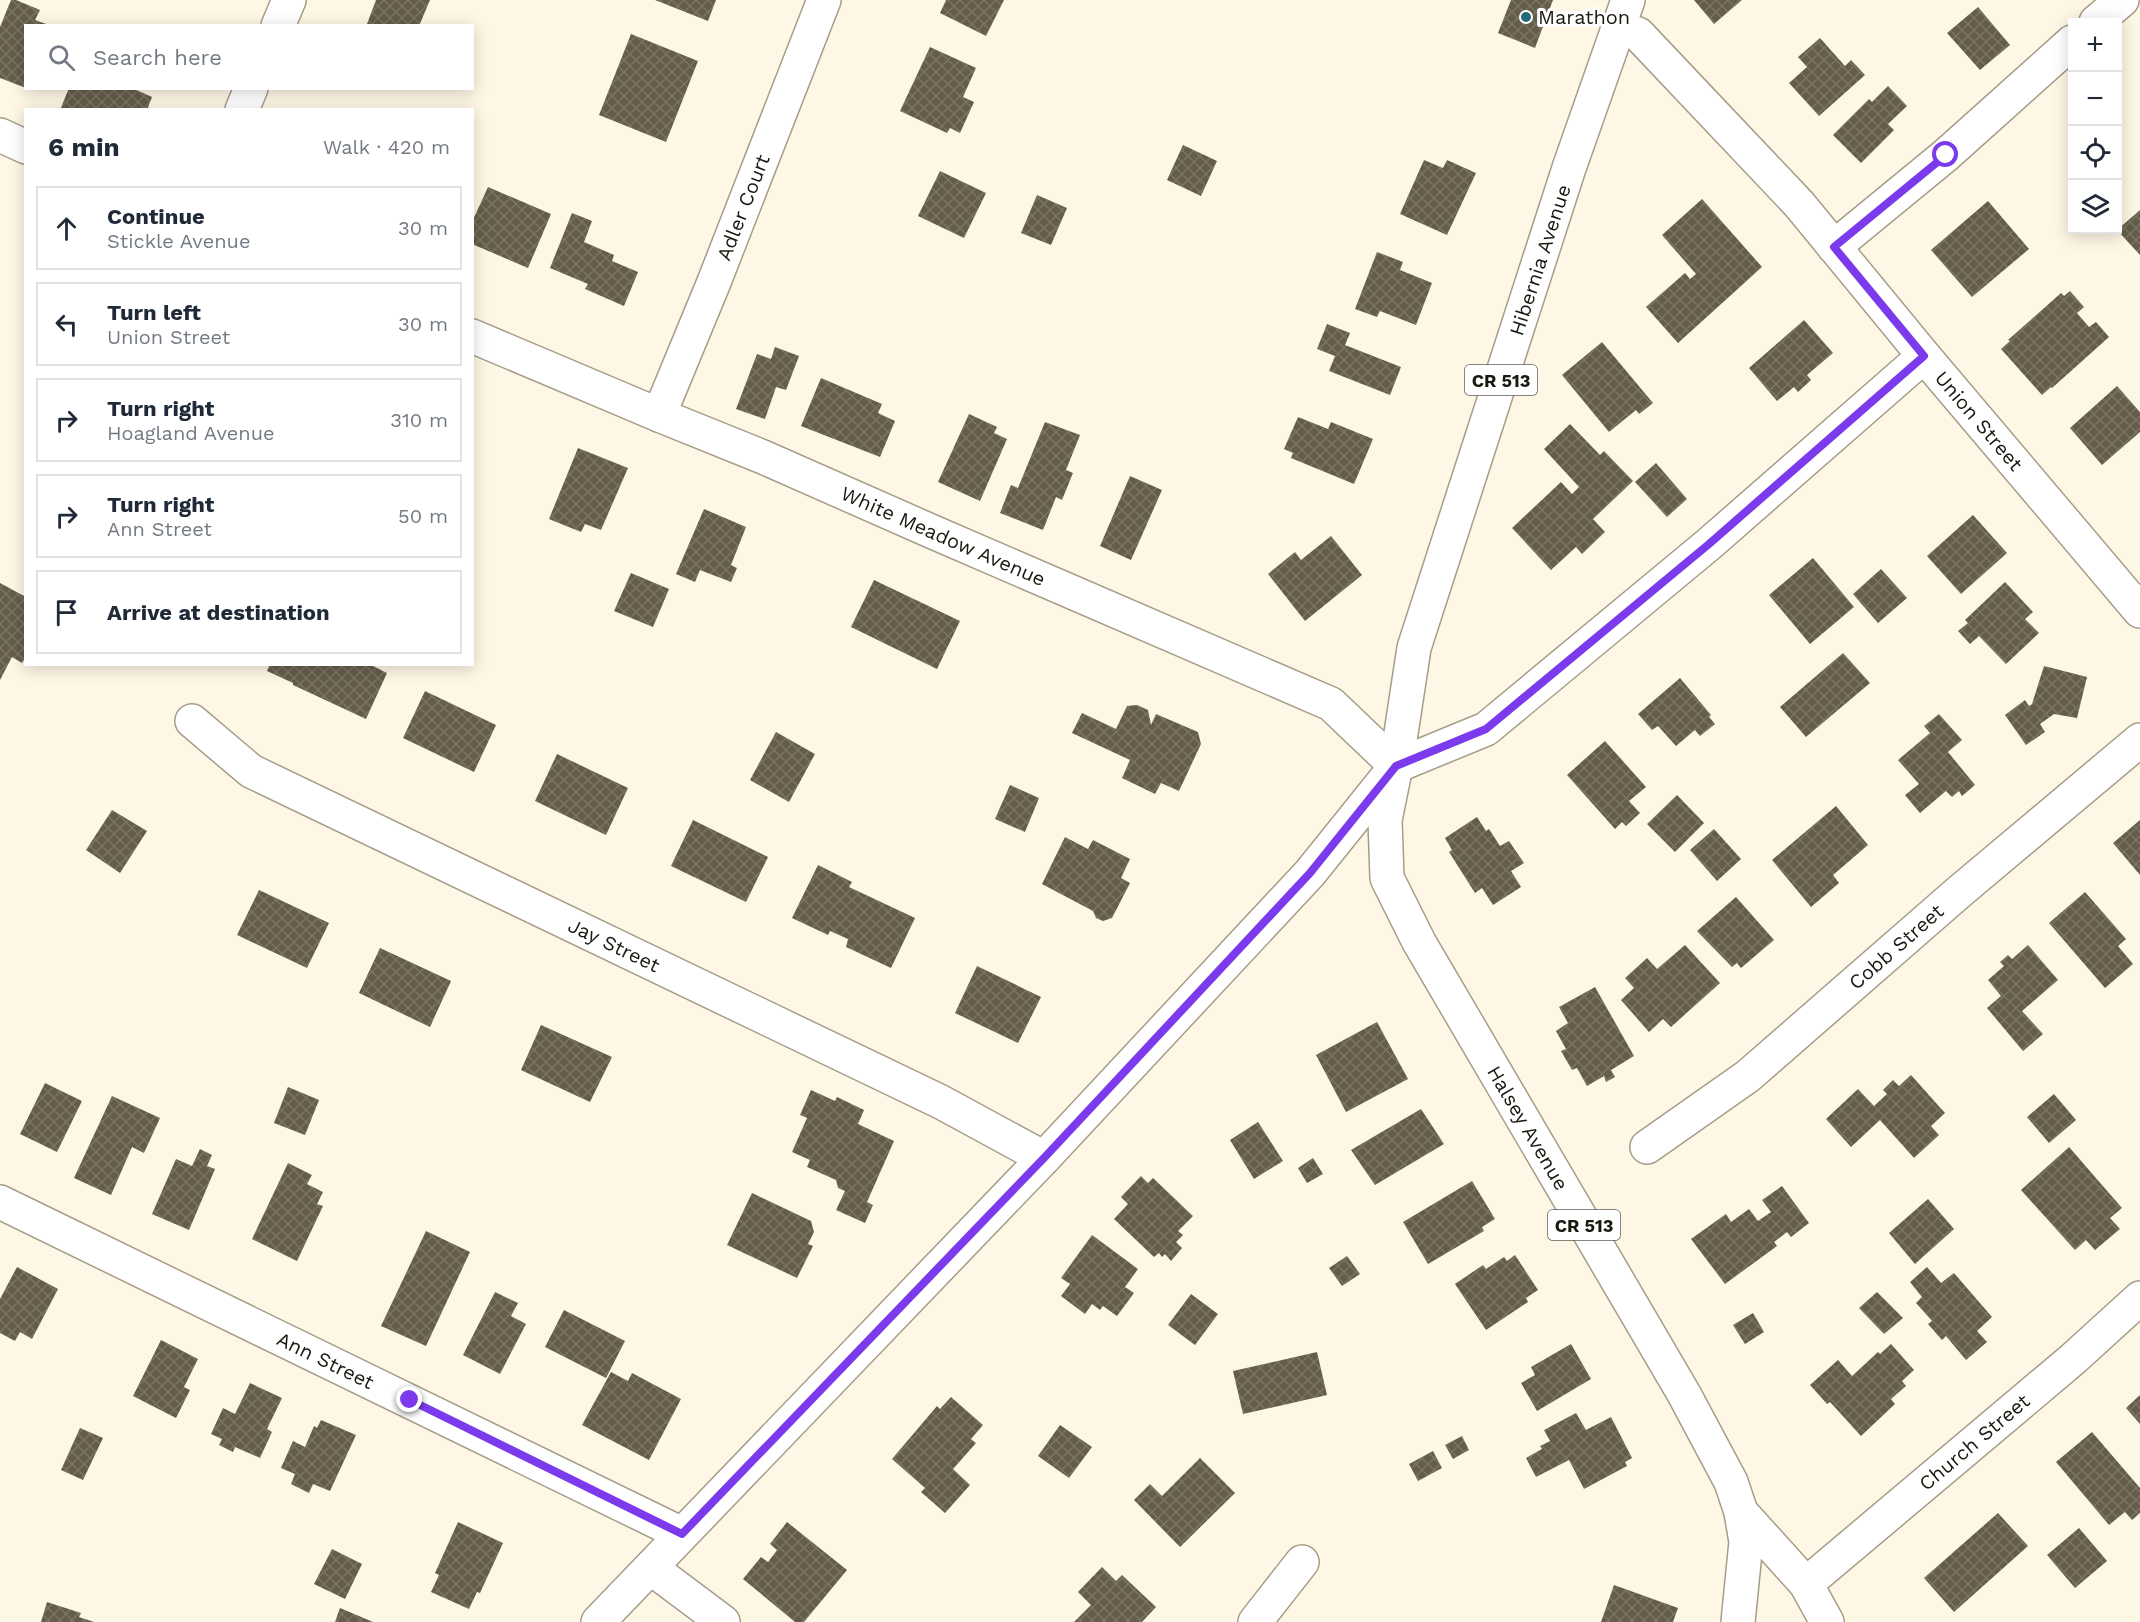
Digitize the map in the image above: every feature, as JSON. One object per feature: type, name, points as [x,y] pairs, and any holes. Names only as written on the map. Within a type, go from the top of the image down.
[{"type":"street","points":[[279,24],[289,0]]},
{"type":"street","name":"Adler Court","points":[[659,415],[714,282],[824,0]]},
{"type":"street","points":[[2101,18],[2122,0]]},
{"type":"street","name":"Union Street","points":[[1623,14],[1638,34],[1799,204],[1924,356],[2140,610]]},
{"type":"street","name":"Hibernia Avenue","points":[[1396,766],[1414,648],[1566,179],[1623,14]]},
{"type":"street","points":[[1834,247],[1946,155],[2068,46]]},
{"type":"street","points":[[243,108],[250,90]]},
{"type":"street","points":[[0,135],[24,146]]},
{"type":"street","name":"White Meadow Avenue","points":[[474,337],[763,457],[1331,704],[1396,766]]},
{"type":"street","points":[[598,1622],[1044,1158],[1310,873],[1396,766],[1486,729],[1709,544],[1924,356]]},
{"type":"street","name":"Jay Street","points":[[192,721],[250,771],[941,1102],[1044,1158]]},
{"type":"street","name":"Cobb Street","points":[[1647,1147],[1749,1076],[1959,892],[2140,740]]},
{"type":"street","name":"Halsey Avenue","points":[[1396,766],[1385,820],[1387,878],[1419,942],[1684,1394],[1731,1482],[1741,1512],[1806,1584],[1827,1622]]},
{"type":"street","name":"Ann Street","points":[[0,1202],[682,1534]]},
{"type":"street","name":"Church Street","points":[[1806,1584],[2073,1359],[2140,1298]]},
{"type":"street","name":"CR 513","points":[[1738,1622],[1746,1542],[1741,1512]]},
{"type":"street","points":[[1255,1622],[1302,1562]]},
{"type":"street","points":[[651,1568],[723,1622]]},
{"type":"building","points":[[11,0],[40,10],[35,20],[46,24],[24,24],[24,87],[0,78],[0,27]]},
{"type":"building","points":[[376,0],[430,0],[420,24],[367,24]]},
{"type":"building","points":[[655,0],[716,0],[708,21]]},
{"type":"building","points":[[946,0],[1004,0],[986,36],[940,13]]},
{"type":"building","name":"Marathon","points":[[1511,0],[1553,0],[1535,48],[1498,33]]},
{"type":"building","points":[[1694,0],[1742,0],[1714,24]]},
{"type":"building","points":[[1978,7],[2010,45],[1980,70],[1947,33]]},
{"type":"building","points":[[631,34],[698,61],[666,142],[599,115]]},
{"type":"building","points":[[1820,38],[1845,66],[1851,60],[1865,75],[1819,116],[1789,83],[1807,67],[1798,57]]},
{"type":"building","points":[[930,47],[976,68],[963,97],[974,102],[960,133],[950,128],[947,133],[900,111]]},
{"type":"building","points":[[1888,86],[1907,106],[1888,124],[1894,130],[1861,163],[1833,135],[1869,99],[1872,102]]},
{"type":"building","points":[[68,90],[136,90],[152,97],[148,108],[61,108]]},
{"type":"building","points":[[1183,145],[1217,161],[1201,196],[1167,180]]},
{"type":"building","points":[[1424,160],[1443,168],[1447,160],[1476,173],[1447,235],[1400,214]]},
{"type":"building","points":[[940,171],[986,193],[964,238],[918,216]]},
{"type":"building","points":[[488,187],[551,214],[528,268],[474,245],[474,218]]},
{"type":"building","points":[[1037,195],[1067,208],[1051,245],[1021,233]]},
{"type":"building","points":[[1702,199],[1762,267],[1678,343],[1646,307],[1685,273],[1690,279],[1696,274],[1662,235]]},
{"type":"building","points":[[1988,201],[2029,249],[1972,297],[1931,250]]},
{"type":"building","points":[[2140,210],[2140,255],[2121,234],[2122,226]]},
{"type":"building","points":[[572,213],[592,221],[584,242],[614,255],[612,261],[638,272],[624,306],[585,289],[588,284],[550,268]]},
{"type":"building","points":[[1377,252],[1403,262],[1400,270],[1432,283],[1416,325],[1380,311],[1377,317],[1355,309]]},
{"type":"building","points":[[2070,291],[2084,307],[2077,313],[2089,327],[2096,322],[2109,337],[2042,395],[2001,349],[2010,341],[2008,340],[2061,293],[2064,296]]},
{"type":"building","points":[[1804,320],[1833,353],[1807,375],[1811,380],[1798,392],[1794,387],[1777,401],[1749,368]]},
{"type":"building","points":[[1327,324],[1350,333],[1345,345],[1401,367],[1390,395],[1329,371],[1335,356],[1317,349]]},
{"type":"building","points":[[1602,342],[1653,403],[1639,414],[1636,410],[1609,432],[1562,375]]},
{"type":"building","points":[[775,347],[799,356],[786,390],[776,387],[765,419],[736,409],[757,354],[771,359]]},
{"type":"building","points":[[821,378],[882,404],[878,413],[895,421],[880,457],[801,426]]},
{"type":"building","points":[[2117,386],[2140,412],[2140,432],[2102,465],[2070,428]]},
{"type":"building","points":[[969,414],[997,427],[994,433],[1007,439],[980,501],[938,482]]},
{"type":"building","points":[[1298,417],[1328,429],[1331,422],[1373,439],[1354,484],[1291,458],[1293,453],[1284,449]]},
{"type":"building","points":[[1045,422],[1080,435],[1066,470],[1073,473],[1062,500],[1056,497],[1043,530],[1000,513],[1011,485],[1018,488]]},
{"type":"building","points":[[1570,424],[1600,455],[1604,451],[1633,481],[1593,519],[1605,532],[1582,554],[1576,547],[1551,570],[1512,528],[1561,482],[1572,494],[1579,487],[1544,449]]},
{"type":"building","points":[[578,448],[628,468],[601,530],[585,524],[581,532],[549,519]]},
{"type":"building","points":[[1656,463],[1687,499],[1667,517],[1635,482]]},
{"type":"building","points":[[1130,476],[1162,490],[1131,560],[1100,546]]},
{"type":"building","points":[[704,509],[746,527],[731,565],[737,568],[731,582],[700,570],[695,582],[676,574]]},
{"type":"building","points":[[1973,515],[2007,553],[1961,594],[1927,556]]},
{"type":"building","points":[[1331,536],[1362,575],[1305,621],[1268,574],[1295,552],[1301,560]]},
{"type":"building","points":[[1813,558],[1854,607],[1810,644],[1769,595]]},
{"type":"building","points":[[1881,569],[1907,598],[1878,623],[1853,594]]},
{"type":"building","points":[[631,573],[669,589],[653,627],[614,611]]},
{"type":"building","points":[[874,580],[960,621],[937,669],[851,627]]},
{"type":"building","points":[[2005,582],[2033,612],[2025,619],[2039,633],[2006,664],[1979,636],[1970,644],[1958,631],[1968,623],[1965,620]]},
{"type":"building","points":[[0,583],[24,596],[24,660],[22,663],[12,657],[0,680]]},
{"type":"building","points":[[1843,653],[1870,683],[1806,737],[1780,707]]},
{"type":"building","points":[[269,666],[373,666],[387,673],[366,719],[267,671]]},
{"type":"building","points":[[2044,666],[2087,677],[2077,718],[2054,714],[2040,724],[2045,732],[2026,745],[2005,715],[2025,700],[2029,706],[2032,704]]},
{"type":"building","points":[[1680,678],[1711,715],[1709,717],[1715,724],[1700,736],[1695,730],[1676,746],[1658,726],[1652,730],[1638,714]]},
{"type":"building","points":[[425,691],[496,725],[474,772],[403,738]]},
{"type":"building","points":[[1137,705],[1148,710],[1151,725],[1156,714],[1198,732],[1201,744],[1179,791],[1161,783],[1155,794],[1122,778],[1130,760],[1072,733],[1082,713],[1116,729],[1127,706]]},
{"type":"building","points":[[1939,714],[1962,740],[1948,752],[1975,785],[1962,796],[1959,791],[1952,797],[1946,791],[1920,813],[1905,795],[1919,784],[1898,760],[1930,733],[1924,726]]},
{"type":"building","points":[[776,732],[815,754],[789,802],[750,780]]},
{"type":"building","points":[[1605,741],[1646,787],[1629,801],[1640,813],[1626,826],[1622,822],[1615,829],[1567,775]]},
{"type":"building","points":[[557,754],[628,788],[606,835],[535,801]]},
{"type":"building","points":[[1010,785],[1039,798],[1025,832],[995,819]]},
{"type":"building","points":[[1677,795],[1704,823],[1675,852],[1647,824]]},
{"type":"building","points":[[1836,806],[1868,845],[1833,875],[1839,883],[1811,907],[1772,860]]},
{"type":"building","points":[[112,810],[147,831],[120,873],[86,850]]},
{"type":"building","points":[[1477,817],[1486,831],[1489,829],[1500,846],[1509,841],[1524,863],[1511,871],[1521,887],[1493,905],[1482,888],[1475,893],[1449,852],[1452,850],[1445,838]]},
{"type":"building","points":[[693,820],[768,857],[746,902],[671,866]]},
{"type":"building","points":[[2140,820],[2140,875],[2113,843]]},
{"type":"building","points":[[1714,829],[1741,859],[1717,881],[1690,850]]},
{"type":"building","points":[[1065,837],[1088,849],[1093,840],[1130,859],[1121,878],[1130,883],[1112,918],[1103,921],[1096,918],[1093,911],[1042,884]]},
{"type":"building","points":[[818,865],[852,882],[849,887],[915,918],[891,968],[846,947],[848,939],[830,931],[828,935],[792,918]]},
{"type":"building","points":[[259,890],[329,923],[307,968],[237,935]]},
{"type":"building","points":[[2085,892],[2126,939],[2118,946],[2133,964],[2105,988],[2049,923]]},
{"type":"building","points":[[1736,897],[1774,940],[1741,968],[1737,963],[1732,967],[1697,931]]},
{"type":"building","points":[[1685,945],[1720,983],[1671,1027],[1663,1019],[1649,1032],[1621,1000],[1634,988],[1625,978],[1647,958],[1657,969]]},
{"type":"building","points":[[2028,945],[2058,980],[2022,1011],[2043,1034],[2023,1051],[1987,1008],[2001,996],[1988,980],[2004,966],[2000,962],[2008,955],[2012,959]]},
{"type":"building","points":[[380,948],[451,981],[430,1027],[359,993]]},
{"type":"building","points":[[977,966],[1041,997],[1018,1043],[955,1013]]},
{"type":"building","points":[[1595,987],[1634,1056],[1611,1070],[1615,1077],[1606,1082],[1604,1076],[1587,1086],[1577,1068],[1572,1070],[1561,1051],[1566,1049],[1556,1031],[1568,1023],[1559,1007]]},
{"type":"building","points":[[1377,1022],[1408,1079],[1346,1112],[1316,1055]]},
{"type":"building","points":[[541,1025],[612,1057],[590,1102],[521,1070]]},
{"type":"building","points":[[1911,1075],[1945,1113],[1931,1126],[1939,1135],[1914,1158],[1880,1120],[1851,1147],[1826,1119],[1858,1089],[1874,1106],[1887,1094],[1883,1090],[1893,1080],[1899,1086]]},
{"type":"building","points":[[45,1083],[82,1101],[57,1152],[20,1134]]},
{"type":"building","points":[[288,1087],[319,1100],[305,1135],[274,1123]]},
{"type":"building","points":[[811,1090],[835,1101],[837,1097],[864,1110],[858,1124],[894,1141],[867,1202],[873,1205],[865,1223],[836,1210],[845,1191],[838,1188],[836,1180],[807,1167],[810,1160],[792,1152],[807,1118],[800,1115]]},
{"type":"building","points":[[2054,1094],[2076,1120],[2049,1143],[2027,1117]]},
{"type":"building","points":[[112,1096],[160,1118],[144,1153],[132,1147],[111,1195],[74,1178]]},
{"type":"building","points":[[1421,1109],[1444,1144],[1375,1185],[1351,1150]]},
{"type":"building","points":[[1258,1122],[1283,1161],[1254,1179],[1230,1140]]},
{"type":"building","points":[[2069,1147],[2122,1208],[2110,1218],[2120,1229],[2095,1250],[2086,1240],[2075,1250],[2021,1190]]},
{"type":"building","points":[[200,1149],[212,1155],[207,1166],[215,1169],[189,1230],[152,1214],[176,1159],[192,1166]]},
{"type":"building","points":[[1313,1158],[1323,1174],[1307,1183],[1298,1168]]},
{"type":"building","points":[[288,1163],[312,1175],[307,1184],[323,1192],[317,1204],[323,1206],[297,1261],[252,1239]]},
{"type":"building","points":[[1141,1176],[1148,1183],[1153,1178],[1193,1216],[1178,1231],[1183,1235],[1176,1242],[1182,1248],[1171,1261],[1165,1254],[1162,1257],[1159,1253],[1154,1257],[1114,1219],[1128,1204],[1121,1197]]},
{"type":"building","points":[[1472,1181],[1495,1219],[1482,1227],[1484,1231],[1428,1264],[1403,1222]]},
{"type":"building","points":[[1782,1186],[1809,1223],[1791,1237],[1787,1232],[1774,1242],[1777,1246],[1725,1284],[1691,1239],[1726,1214],[1731,1222],[1749,1209],[1758,1221],[1771,1212],[1762,1200]]},
{"type":"building","points":[[752,1193],[811,1221],[814,1232],[808,1244],[813,1246],[797,1278],[727,1245]]},
{"type":"building","points":[[1928,1199],[1954,1229],[1915,1264],[1889,1233]]},
{"type":"building","points":[[426,1231],[470,1252],[426,1346],[381,1326]]},
{"type":"building","points":[[1092,1235],[1138,1269],[1125,1287],[1134,1293],[1117,1316],[1103,1306],[1100,1310],[1092,1304],[1085,1314],[1061,1296],[1070,1284],[1061,1278]]},
{"type":"building","points":[[1515,1255],[1538,1290],[1526,1298],[1528,1302],[1486,1330],[1455,1284],[1483,1265],[1486,1269],[1504,1257],[1507,1261]]},
{"type":"building","points":[[1347,1256],[1360,1274],[1342,1286],[1329,1268]]},
{"type":"building","points":[[17,1267],[58,1289],[32,1339],[20,1332],[15,1341],[0,1333],[0,1299]]},
{"type":"building","points":[[1927,1267],[1941,1283],[1954,1273],[1992,1317],[1977,1331],[1987,1342],[1966,1360],[1946,1336],[1942,1340],[1928,1324],[1932,1321],[1916,1303],[1922,1297],[1910,1282]]},
{"type":"building","points":[[495,1292],[518,1303],[511,1316],[526,1324],[500,1374],[463,1355]]},
{"type":"building","points":[[1877,1292],[1903,1318],[1884,1334],[1859,1308]]},
{"type":"building","points":[[1191,1294],[1218,1314],[1195,1345],[1168,1325]]},
{"type":"building","points":[[564,1310],[625,1341],[606,1378],[545,1347]]},
{"type":"building","points":[[1753,1313],[1764,1332],[1745,1344],[1733,1325]]},
{"type":"building","points":[[161,1340],[198,1359],[184,1387],[190,1390],[176,1418],[133,1396]]},
{"type":"building","points":[[1571,1344],[1591,1379],[1537,1411],[1521,1383],[1535,1375],[1531,1367]]},
{"type":"building","points":[[1891,1344],[1914,1370],[1902,1381],[1906,1386],[1891,1399],[1895,1404],[1861,1436],[1830,1402],[1827,1404],[1810,1385],[1838,1360],[1852,1376],[1878,1352],[1880,1354]]},
{"type":"building","points":[[1317,1352],[1327,1395],[1243,1414],[1233,1371]]},
{"type":"building","points":[[611,1372],[628,1381],[632,1373],[681,1399],[649,1460],[582,1425]]},
{"type":"building","points":[[250,1383],[282,1398],[267,1429],[272,1432],[260,1458],[235,1447],[233,1452],[219,1445],[222,1439],[211,1434],[223,1408],[235,1414]]},
{"type":"building","points":[[2140,1395],[2140,1424],[2126,1408]]},
{"type":"building","points":[[951,1397],[983,1425],[971,1439],[976,1443],[953,1469],[970,1485],[945,1513],[921,1492],[925,1488],[892,1459],[937,1406],[940,1409]]},
{"type":"building","points":[[1576,1413],[1586,1430],[1611,1417],[1632,1458],[1625,1462],[1627,1466],[1584,1489],[1569,1460],[1536,1477],[1526,1458],[1542,1449],[1540,1446],[1550,1441],[1544,1430]]},
{"type":"building","points":[[321,1420],[356,1435],[330,1491],[313,1484],[309,1493],[291,1484],[295,1474],[281,1468],[293,1441],[305,1447],[314,1426],[317,1428]]},
{"type":"building","points":[[1060,1425],[1092,1447],[1069,1478],[1038,1456]]},
{"type":"building","points":[[80,1428],[103,1438],[83,1480],[61,1470]]},
{"type":"building","points":[[2092,1432],[2140,1488],[2140,1513],[2132,1520],[2125,1512],[2109,1525],[2056,1462]]},
{"type":"building","points":[[1462,1436],[1469,1450],[1453,1459],[1445,1445]]},
{"type":"building","points":[[1433,1451],[1442,1468],[1418,1481],[1409,1464]]},
{"type":"building","points":[[1200,1458],[1235,1493],[1180,1547],[1134,1500],[1150,1484],[1162,1496]]},
{"type":"building","points":[[1998,1513],[2028,1546],[1954,1612],[1924,1578]]},
{"type":"building","points":[[458,1522],[503,1543],[480,1593],[477,1592],[469,1609],[431,1592],[439,1575],[435,1573]]},
{"type":"building","points":[[787,1522],[847,1570],[804,1622],[795,1622],[743,1579],[761,1557],[768,1562],[777,1550],[770,1544]]},
{"type":"building","points":[[2079,1528],[2107,1561],[2075,1588],[2047,1555]]},
{"type":"building","points":[[332,1549],[362,1564],[345,1599],[314,1584]]},
{"type":"building","points":[[1102,1567],[1116,1581],[1122,1575],[1156,1607],[1142,1622],[1074,1622],[1091,1605],[1078,1592]]},
{"type":"building","points":[[1614,1585],[1678,1608],[1673,1622],[1601,1622]]},
{"type":"building","points":[[47,1602],[81,1613],[79,1617],[94,1622],[41,1622]]},
{"type":"building","points":[[340,1608],[373,1622],[335,1622]]},
{"type":"place","name":"Marathon","points":[[1526,17]]},
{"type":"route","points":[[410,1400],[682,1534],[1044,1158],[1310,873],[1396,766],[1486,729],[1709,544],[1924,356],[1834,247],[1946,155]]}]
